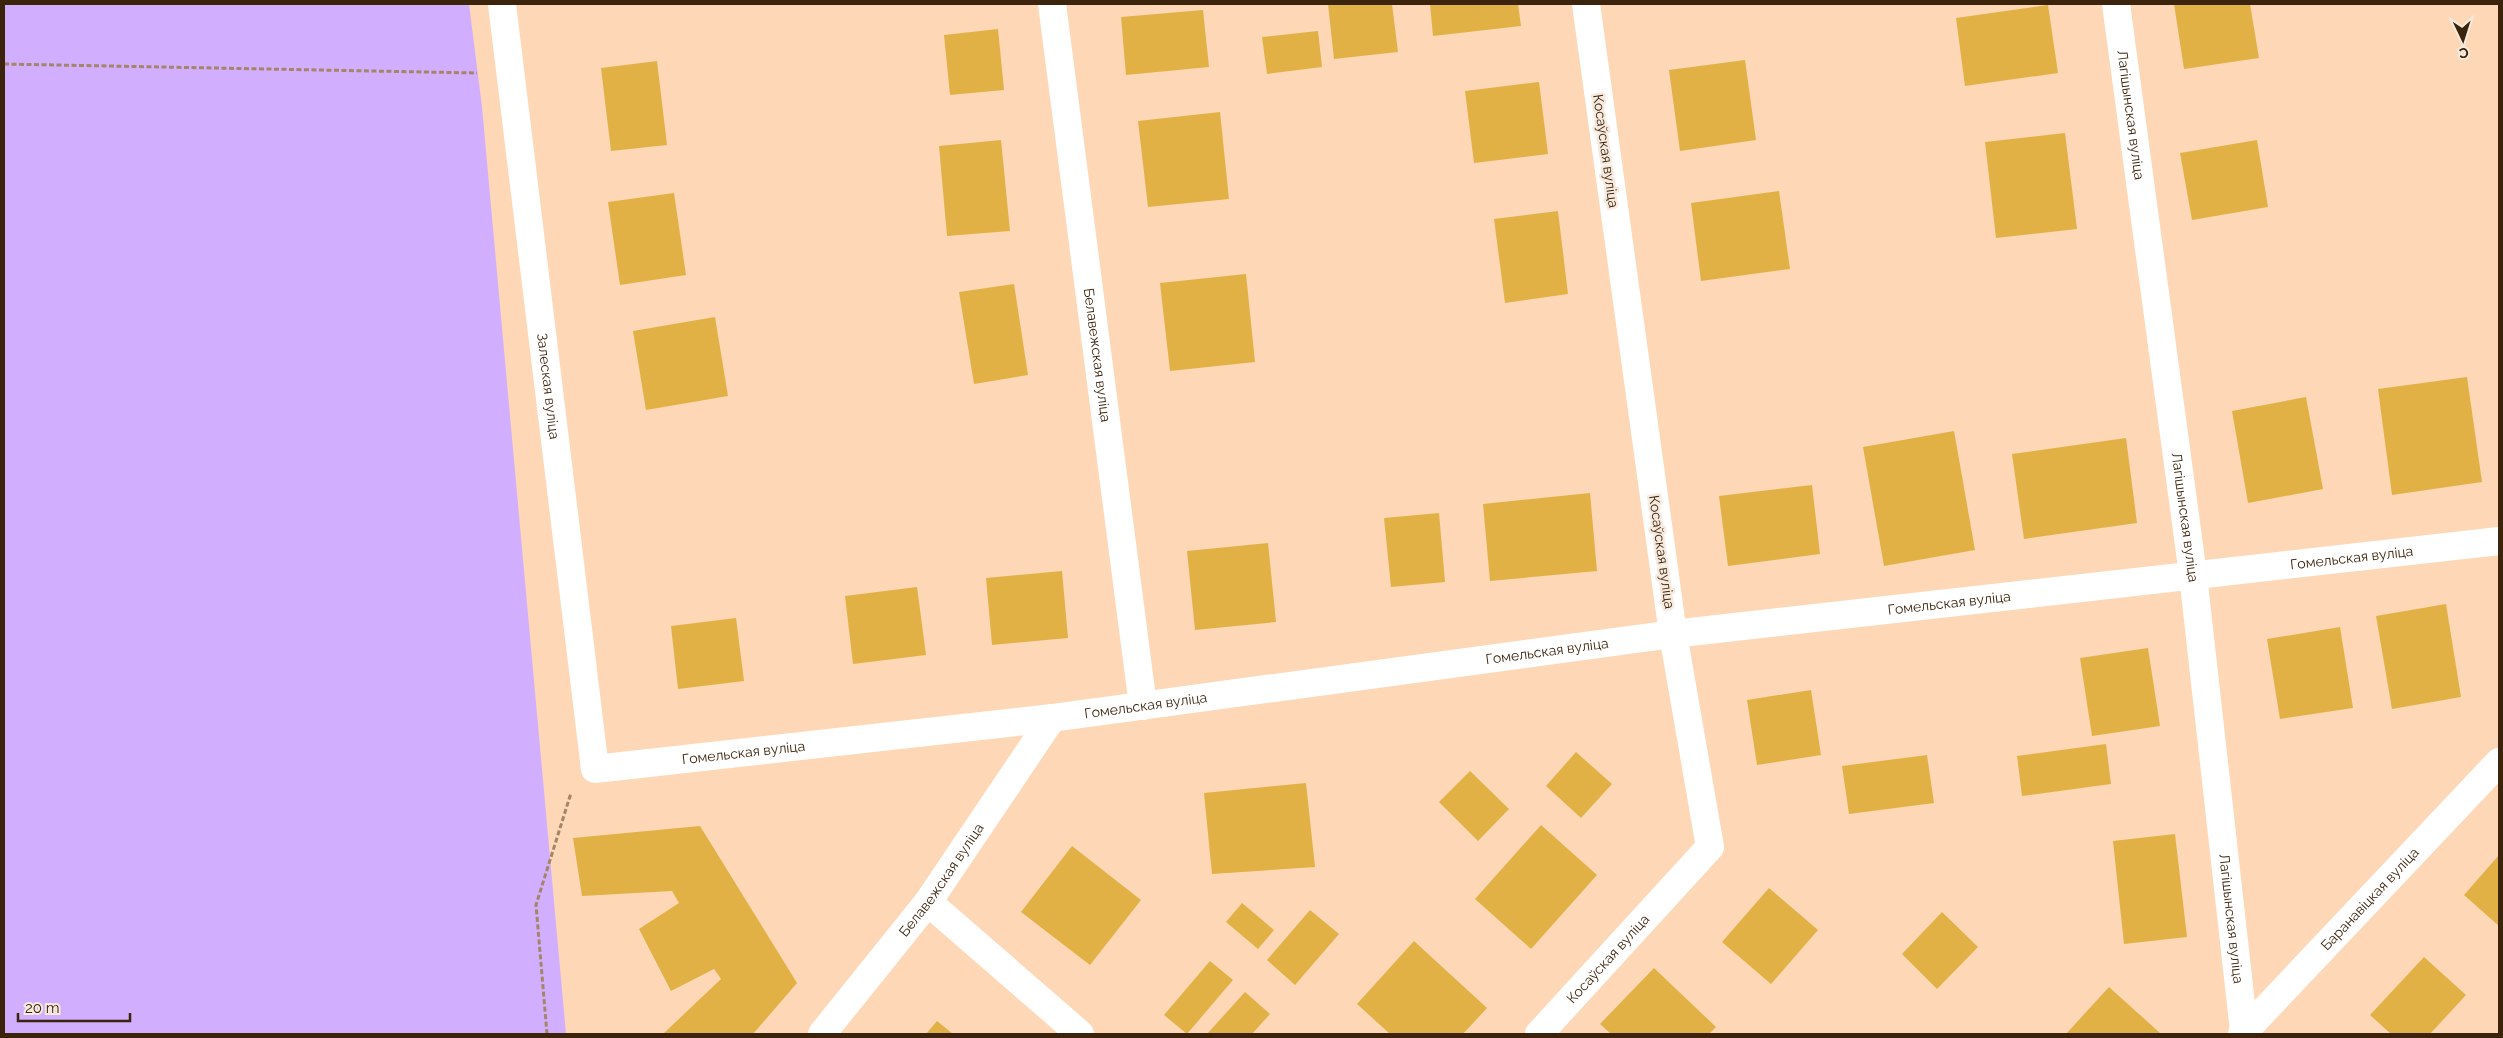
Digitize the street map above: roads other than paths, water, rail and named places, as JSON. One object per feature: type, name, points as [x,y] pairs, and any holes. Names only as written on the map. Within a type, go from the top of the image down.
[{"type":"street","name":"Залеская вуліца","points":[[502,4],[594,769]]},
{"type":"street","name":"Белавежская вуліца","points":[[1052,4],[1143,706]]},
{"type":"street","name":"Косаўская вуліца","points":[[1539,1034],[1710,848],[1673,634],[1586,4]]},
{"type":"street","name":"Лагішынская вуліца","points":[[2116,4],[2193,575],[2243,1033]]},
{"type":"street","name":"Гомельская вуліца","points":[[594,769],[1052,718],[1673,634],[2499,541]]},
{"type":"street","name":"Белавежская вуліца","points":[[822,1034],[928,902],[1052,718]]},
{"type":"street","name":"Баранавіцкая вуліца","points":[[2243,1033],[2499,762]]},
{"type":"street","points":[[928,902],[1080,1034]]}]
